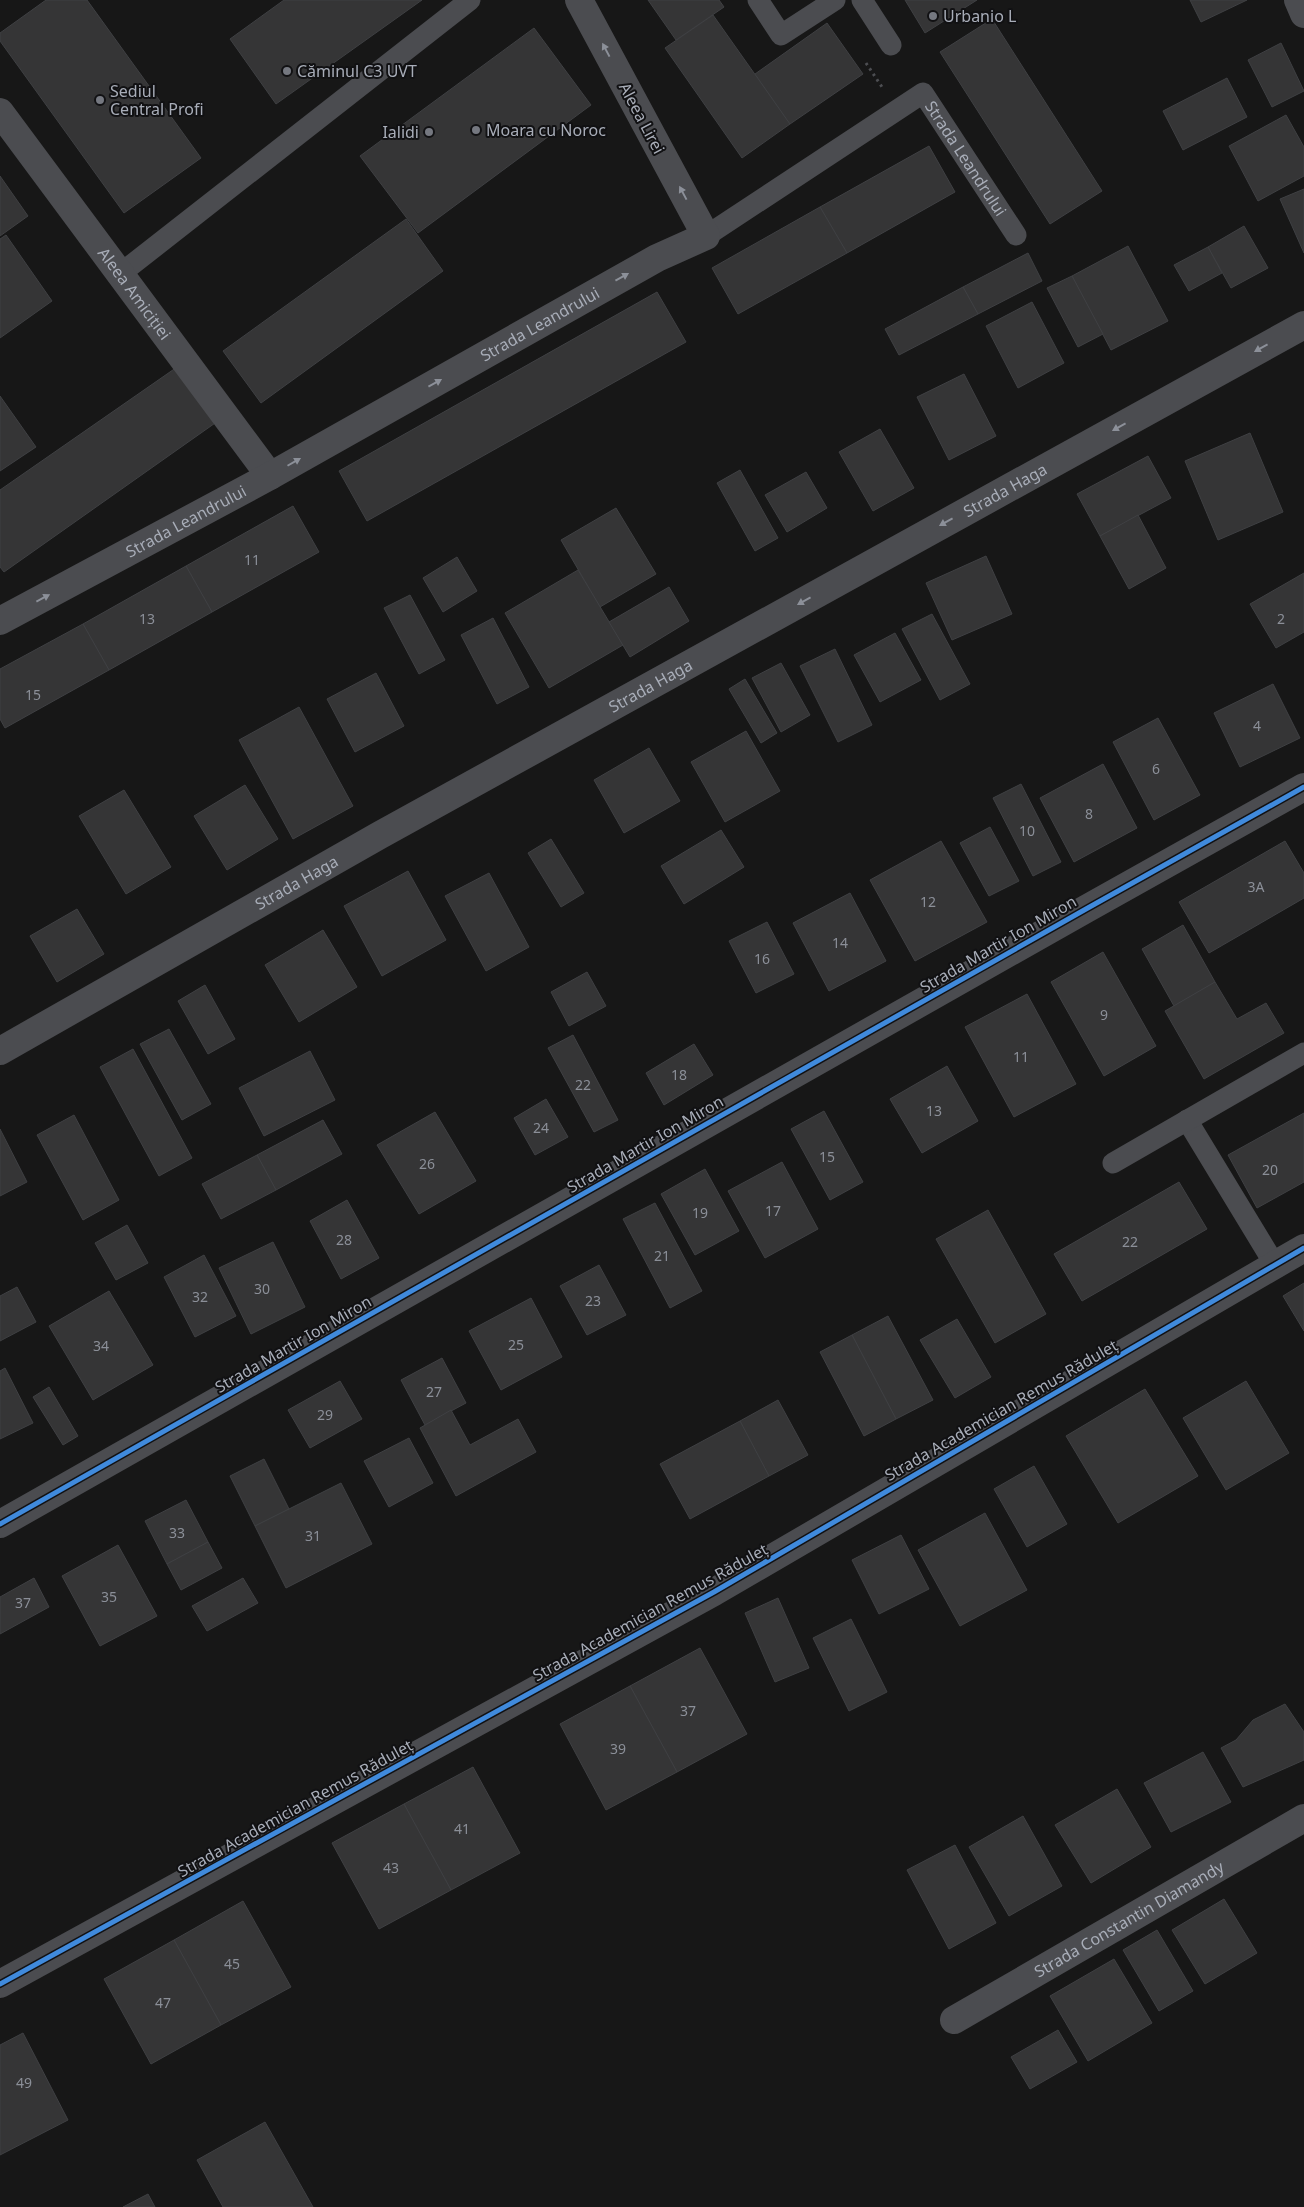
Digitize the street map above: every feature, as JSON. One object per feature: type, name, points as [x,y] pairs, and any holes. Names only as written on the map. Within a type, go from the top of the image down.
[{"type":"street","name":"Aleea Lirei","points":[[579,0],[706,236]]},
{"type":"street","points":[[1298,0],[1304,14]]},
{"type":"street","name":"Aleea Amiciției","points":[[0,112],[270,476]]},
{"type":"street","name":"Strada Leandrului","points":[[0,621],[270,476],[657,258],[706,236]]},
{"type":"street","name":"Strada Haga","points":[[0,1051],[388,830],[1304,325]]},
{"type":"street","name":"Strada Martir Ion Miron","points":[[0,1524],[1086,908],[1304,787]]},
{"type":"street","name":"Strada Academician Remus Răduleț","points":[[0,1984],[714,1592],[1304,1248]]},
{"type":"street","name":"Strada Constantin Diamandy","points":[[954,2020],[1304,1818]]},
{"type":"lane","points":[[120,274],[470,0]]},
{"type":"lane","points":[[758,0],[781,35],[835,0]]},
{"type":"lane","points":[[862,0],[892,44]]},
{"type":"lane","name":"Strada Leandrului","points":[[706,236],[923,94],[1016,234]]},
{"type":"lane","points":[[1113,1162],[1304,1053]]},
{"type":"lane","points":[[1187,1120],[1276,1265]]},
{"type":"building","name":"Sediul Central Profi","points":[[46,0],[87,0],[201,158],[124,213],[0,41],[0,33]]},
{"type":"building","name":"Căminul C3 UVT","points":[[284,0],[422,0],[276,104],[230,39]]},
{"type":"building","points":[[648,0],[719,0],[724,7],[676,40]]},
{"type":"building","name":"Urbanio L","points":[[905,0],[977,0],[925,33]]},
{"type":"building","points":[[1190,0],[1247,0],[1201,22]]},
{"type":"building","points":[[713,15],[790,124],[742,158],[665,48]]},
{"type":"building","points":[[992,19],[1102,191],[1050,224],[940,52]]},
{"type":"building","points":[[827,23],[863,74],[790,124],[755,74]]},
{"type":"building","name":"Moara cu Noroc","points":[[534,28],[591,105],[418,233],[360,156]]},
{"type":"building","points":[[1281,43],[1304,91],[1272,107],[1248,60]]},
{"type":"building","points":[[1227,78],[1247,117],[1183,150],[1163,111]]},
{"type":"building","points":[[1286,115],[1304,147],[1304,176],[1258,201],[1229,146]]},
{"type":"building","points":[[929,146],[955,192],[847,253],[820,207]]},
{"type":"building","points":[[0,176],[28,216],[0,236]]},
{"type":"building","points":[[1304,189],[1304,253],[1280,199]]},
{"type":"building","points":[[820,207],[847,253],[738,314],[712,268]]},
{"type":"building","points":[[406,219],[443,271],[261,403],[223,351]]},
{"type":"building","points":[[1244,226],[1268,268],[1231,288],[1208,247]]},
{"type":"building","points":[[6,235],[52,301],[0,338],[0,239]]},
{"type":"building","points":[[1128,246],[1168,321],[1111,350],[1072,276]]},
{"type":"building","points":[[1208,247],[1222,273],[1189,291],[1174,265]]},
{"type":"building","points":[[1028,253],[1042,281],[978,314],[963,287]]},
{"type":"building","points":[[1072,276],[1103,334],[1078,347],[1047,288]]},
{"type":"building","points":[[963,287],[978,314],[899,355],[885,329]]},
{"type":"building","points":[[657,292],[686,342],[367,521],[339,471]]},
{"type":"building","points":[[1032,302],[1064,363],[1018,388],[986,326]]},
{"type":"building","points":[[180,365],[218,421],[4,572],[0,567],[0,490]]},
{"type":"building","points":[[964,374],[996,436],[949,460],[917,397]]},
{"type":"building","points":[[0,396],[36,447],[0,471]]},
{"type":"building","points":[[880,429],[914,488],[873,511],[839,452]]},
{"type":"building","points":[[1250,433],[1283,512],[1218,540],[1185,461]]},
{"type":"building","points":[[1148,456],[1171,498],[1100,536],[1077,494]]},
{"type":"building","points":[[740,470],[778,538],[755,551],[717,483]]},
{"type":"building","points":[[806,472],[827,508],[787,532],[765,495]]},
{"type":"building","points":[[293,506],[319,552],[212,612],[186,566]]},
{"type":"building","points":[[616,508],[656,574],[600,607],[561,540]]},
{"type":"building","points":[[1138,515],[1166,568],[1129,589],[1100,536]]},
{"type":"building","points":[[986,556],[1012,614],[952,640],[926,583]]},
{"type":"building","points":[[457,557],[477,591],[443,612],[423,578]]},
{"type":"building","points":[[186,566],[212,612],[109,670],[83,624]]},
{"type":"building","points":[[578,570],[623,645],[549,688],[505,613]]},
{"type":"building","points":[[1304,573],[1304,632],[1276,648],[1250,604]]},
{"type":"building","points":[[669,587],[689,621],[630,657],[609,622]]},
{"type":"building","points":[[410,595],[445,660],[419,674],[384,608]]},
{"type":"building","points":[[932,614],[970,684],[940,700],[902,629]]},
{"type":"building","points":[[493,618],[529,687],[497,704],[461,635]]},
{"type":"building","points":[[83,624],[109,670],[5,728],[0,719],[0,669]]},
{"type":"building","points":[[895,633],[921,680],[880,702],[854,655]]},
{"type":"building","points":[[835,649],[872,725],[838,742],[800,666]]},
{"type":"building","points":[[781,663],[810,715],[781,732],[752,678]]},
{"type":"building","points":[[376,673],[404,726],[355,752],[327,699]]},
{"type":"building","points":[[745,679],[777,733],[761,743],[729,689]]},
{"type":"building","points":[[1273,684],[1300,738],[1240,767],[1214,713]]},
{"type":"building","points":[[299,707],[353,806],[293,839],[239,740]]},
{"type":"building","points":[[1158,718],[1200,795],[1154,820],[1113,742]]},
{"type":"building","points":[[746,731],[780,791],[725,822],[691,762]]},
{"type":"building","points":[[649,748],[680,801],[624,833],[594,780]]},
{"type":"building","points":[[1103,764],[1137,828],[1074,862],[1040,798]]},
{"type":"building","points":[[1021,784],[1061,862],[1033,876],[993,798]]},
{"type":"building","points":[[245,785],[278,839],[227,870],[194,816]]},
{"type":"building","points":[[124,790],[171,867],[126,894],[79,816]]},
{"type":"building","points":[[990,827],[1019,881],[989,896],[960,843]]},
{"type":"building","points":[[721,830],[744,867],[684,904],[661,866]]},
{"type":"building","points":[[551,839],[584,893],[561,907],[528,853]]},
{"type":"building","points":[[941,841],[987,922],[915,961],[870,880]]},
{"type":"building","points":[[1285,841],[1304,873],[1304,898],[1209,953],[1179,902]]},
{"type":"building","points":[[408,871],[446,940],[382,976],[344,906]]},
{"type":"building","points":[[489,873],[529,947],[486,971],[445,896]]},
{"type":"building","points":[[850,893],[886,961],[829,991],[793,923]]},
{"type":"building","points":[[77,909],[104,954],[57,982],[30,936]]},
{"type":"building","points":[[767,922],[794,974],[756,993],[729,941]]},
{"type":"building","points":[[1183,925],[1215,982],[1174,1006],[1142,949]]},
{"type":"building","points":[[323,930],[357,987],[299,1022],[265,965]]},
{"type":"building","points":[[1103,952],[1156,1046],[1104,1076],[1051,982]]},
{"type":"building","points":[[587,972],[606,1006],[569,1026],[551,992]]},
{"type":"building","points":[[1215,982],[1237,1019],[1266,1003],[1284,1033],[1204,1079],[1165,1011]]},
{"type":"building","points":[[205,985],[235,1039],[208,1054],[178,1001]]},
{"type":"building","points":[[1027,994],[1076,1084],[1014,1117],[965,1027]]},
{"type":"building","points":[[169,1029],[211,1104],[182,1120],[140,1044]]},
{"type":"building","points":[[573,1035],[618,1120],[594,1132],[548,1048]]},
{"type":"building","points":[[694,1044],[713,1075],[664,1105],[646,1073]]},
{"type":"building","points":[[133,1049],[192,1158],[159,1176],[100,1067]]},
{"type":"building","points":[[310,1051],[335,1100],[264,1136],[239,1088]]},
{"type":"building","points":[[947,1066],[978,1121],[922,1153],[890,1099]]},
{"type":"building","points":[[546,1099],[568,1137],[535,1155],[514,1118]]},
{"type":"building","points":[[824,1111],[863,1182],[830,1200],[791,1129]]},
{"type":"building","points":[[435,1112],[476,1181],[419,1214],[377,1145]]},
{"type":"building","points":[[1304,1113],[1304,1182],[1257,1208],[1228,1155]]},
{"type":"building","points":[[74,1115],[119,1200],[83,1220],[37,1135]]},
{"type":"building","points":[[323,1120],[342,1154],[276,1190],[257,1155]]},
{"type":"building","points":[[0,1129],[27,1182],[0,1196]]},
{"type":"building","points":[[257,1155],[276,1190],[221,1219],[202,1184]]},
{"type":"building","points":[[782,1162],[818,1229],[765,1258],[728,1191]]},
{"type":"building","points":[[705,1169],[739,1231],[695,1255],[661,1194]]},
{"type":"building","points":[[1179,1182],[1207,1229],[1082,1301],[1054,1254]]},
{"type":"building","points":[[347,1200],[379,1258],[341,1279],[310,1221]]},
{"type":"building","points":[[655,1203],[702,1291],[670,1308],[623,1219]]},
{"type":"building","points":[[988,1210],[1046,1314],[995,1343],[936,1239]]},
{"type":"building","points":[[127,1225],[148,1263],[116,1280],[95,1243]]},
{"type":"building","points":[[273,1242],[305,1307],[251,1334],[219,1268]]},
{"type":"building","points":[[204,1255],[236,1316],[195,1337],[164,1277]]},
{"type":"building","points":[[599,1265],[626,1315],[587,1335],[560,1286]]},
{"type":"building","points":[[1304,1283],[1304,1331],[1283,1296]]},
{"type":"building","points":[[17,1287],[36,1322],[0,1341],[0,1296]]},
{"type":"building","points":[[109,1291],[153,1365],[93,1400],[49,1326]]},
{"type":"building","points":[[531,1298],[562,1357],[501,1390],[469,1331]]},
{"type":"building","points":[[888,1316],[933,1400],[896,1419],[852,1335]]},
{"type":"building","points":[[957,1319],[991,1377],[955,1398],[920,1340]]},
{"type":"building","points":[[852,1335],[896,1419],[864,1436],[820,1352]]},
{"type":"building","points":[[442,1358],[466,1403],[425,1425],[401,1380]]},
{"type":"building","points":[[5,1368],[33,1423],[0,1439],[0,1371]]},
{"type":"building","points":[[340,1381],[362,1419],[310,1448],[288,1410]]},
{"type":"building","points":[[1246,1381],[1289,1453],[1226,1490],[1183,1418]]},
{"type":"building","points":[[49,1387],[78,1436],[63,1445],[33,1397]]},
{"type":"building","points":[[1145,1389],[1198,1476],[1118,1523],[1066,1436]]},
{"type":"building","points":[[778,1400],[808,1455],[769,1476],[740,1421]]},
{"type":"building","points":[[451,1410],[470,1445],[518,1419],[536,1452],[456,1496],[420,1428]]},
{"type":"building","points":[[740,1421],[769,1476],[690,1519],[660,1464]]},
{"type":"building","points":[[409,1438],[433,1483],[389,1507],[364,1461]]},
{"type":"building","points":[[264,1459],[289,1509],[255,1526],[230,1476]]},
{"type":"building","points":[[1034,1466],[1067,1524],[1027,1547],[994,1489]]},
{"type":"building","points":[[341,1483],[372,1544],[286,1588],[255,1526]]},
{"type":"building","points":[[186,1500],[208,1542],[167,1564],[145,1521]]},
{"type":"building","points":[[985,1513],[1027,1590],[960,1626],[918,1550]]},
{"type":"building","points":[[901,1535],[929,1589],[879,1614],[852,1560]]},
{"type":"building","points":[[208,1542],[222,1568],[181,1590],[167,1564]]},
{"type":"building","points":[[118,1545],[157,1616],[100,1646],[62,1576]]},
{"type":"building","points":[[34,1578],[49,1607],[0,1634],[0,1597]]},
{"type":"building","points":[[243,1578],[258,1603],[207,1631],[192,1606]]},
{"type":"building","points":[[778,1598],[809,1668],[775,1682],[745,1613]]},
{"type":"building","points":[[851,1619],[887,1692],[849,1711],[813,1638]]},
{"type":"building","points":[[700,1648],[747,1734],[677,1772],[630,1686]]},
{"type":"building","points":[[630,1686],[677,1772],[606,1810],[560,1724]]},
{"type":"building","points":[[1285,1704],[1304,1732],[1304,1760],[1243,1787],[1221,1748],[1236,1740],[1253,1720]]},
{"type":"building","points":[[1203,1752],[1231,1802],[1171,1832],[1144,1783]]},
{"type":"building","points":[[473,1767],[520,1853],[451,1890],[404,1804]]},
{"type":"building","points":[[1117,1789],[1151,1847],[1091,1883],[1055,1825]]},
{"type":"building","points":[[404,1804],[451,1890],[379,1929],[332,1843]]},
{"type":"building","points":[[1023,1816],[1062,1886],[1009,1916],[969,1847]]},
{"type":"building","points":[[955,1845],[996,1923],[949,1949],[907,1870]]},
{"type":"building","points":[[1224,1899],[1257,1953],[1205,1984],[1172,1930]]},
{"type":"building","points":[[243,1901],[291,1987],[221,2025],[174,1940]]},
{"type":"building","points":[[1157,1930],[1193,1991],[1159,2011],[1123,1950]]},
{"type":"building","points":[[174,1940],[221,2025],[151,2064],[104,1979]]},
{"type":"building","points":[[1114,1959],[1152,2023],[1088,2061],[1050,1996]]},
{"type":"building","points":[[1058,2030],[1077,2062],[1030,2089],[1011,2057]]},
{"type":"building","points":[[23,2033],[68,2120],[0,2155],[0,2045]]},
{"type":"building","points":[[265,2122],[313,2207],[223,2207],[197,2160]]},
{"type":"building","points":[[148,2194],[155,2207],[123,2207]]},
{"type":"cycle path","points":[[0,1524],[1304,787]]},
{"type":"cycle path","points":[[0,1984],[714,1592],[1304,1248]]},
{"type":"place","name":"Urbanio L","points":[[933,16]]},
{"type":"place","name":"Căminul C3 UVT","points":[[287,71]]},
{"type":"place","name":"Sediul Central Profi","points":[[100,100]]},
{"type":"place","name":"Moara cu Noroc","points":[[476,130]]},
{"type":"place","name":"Ialidi","points":[[429,132]]}]
